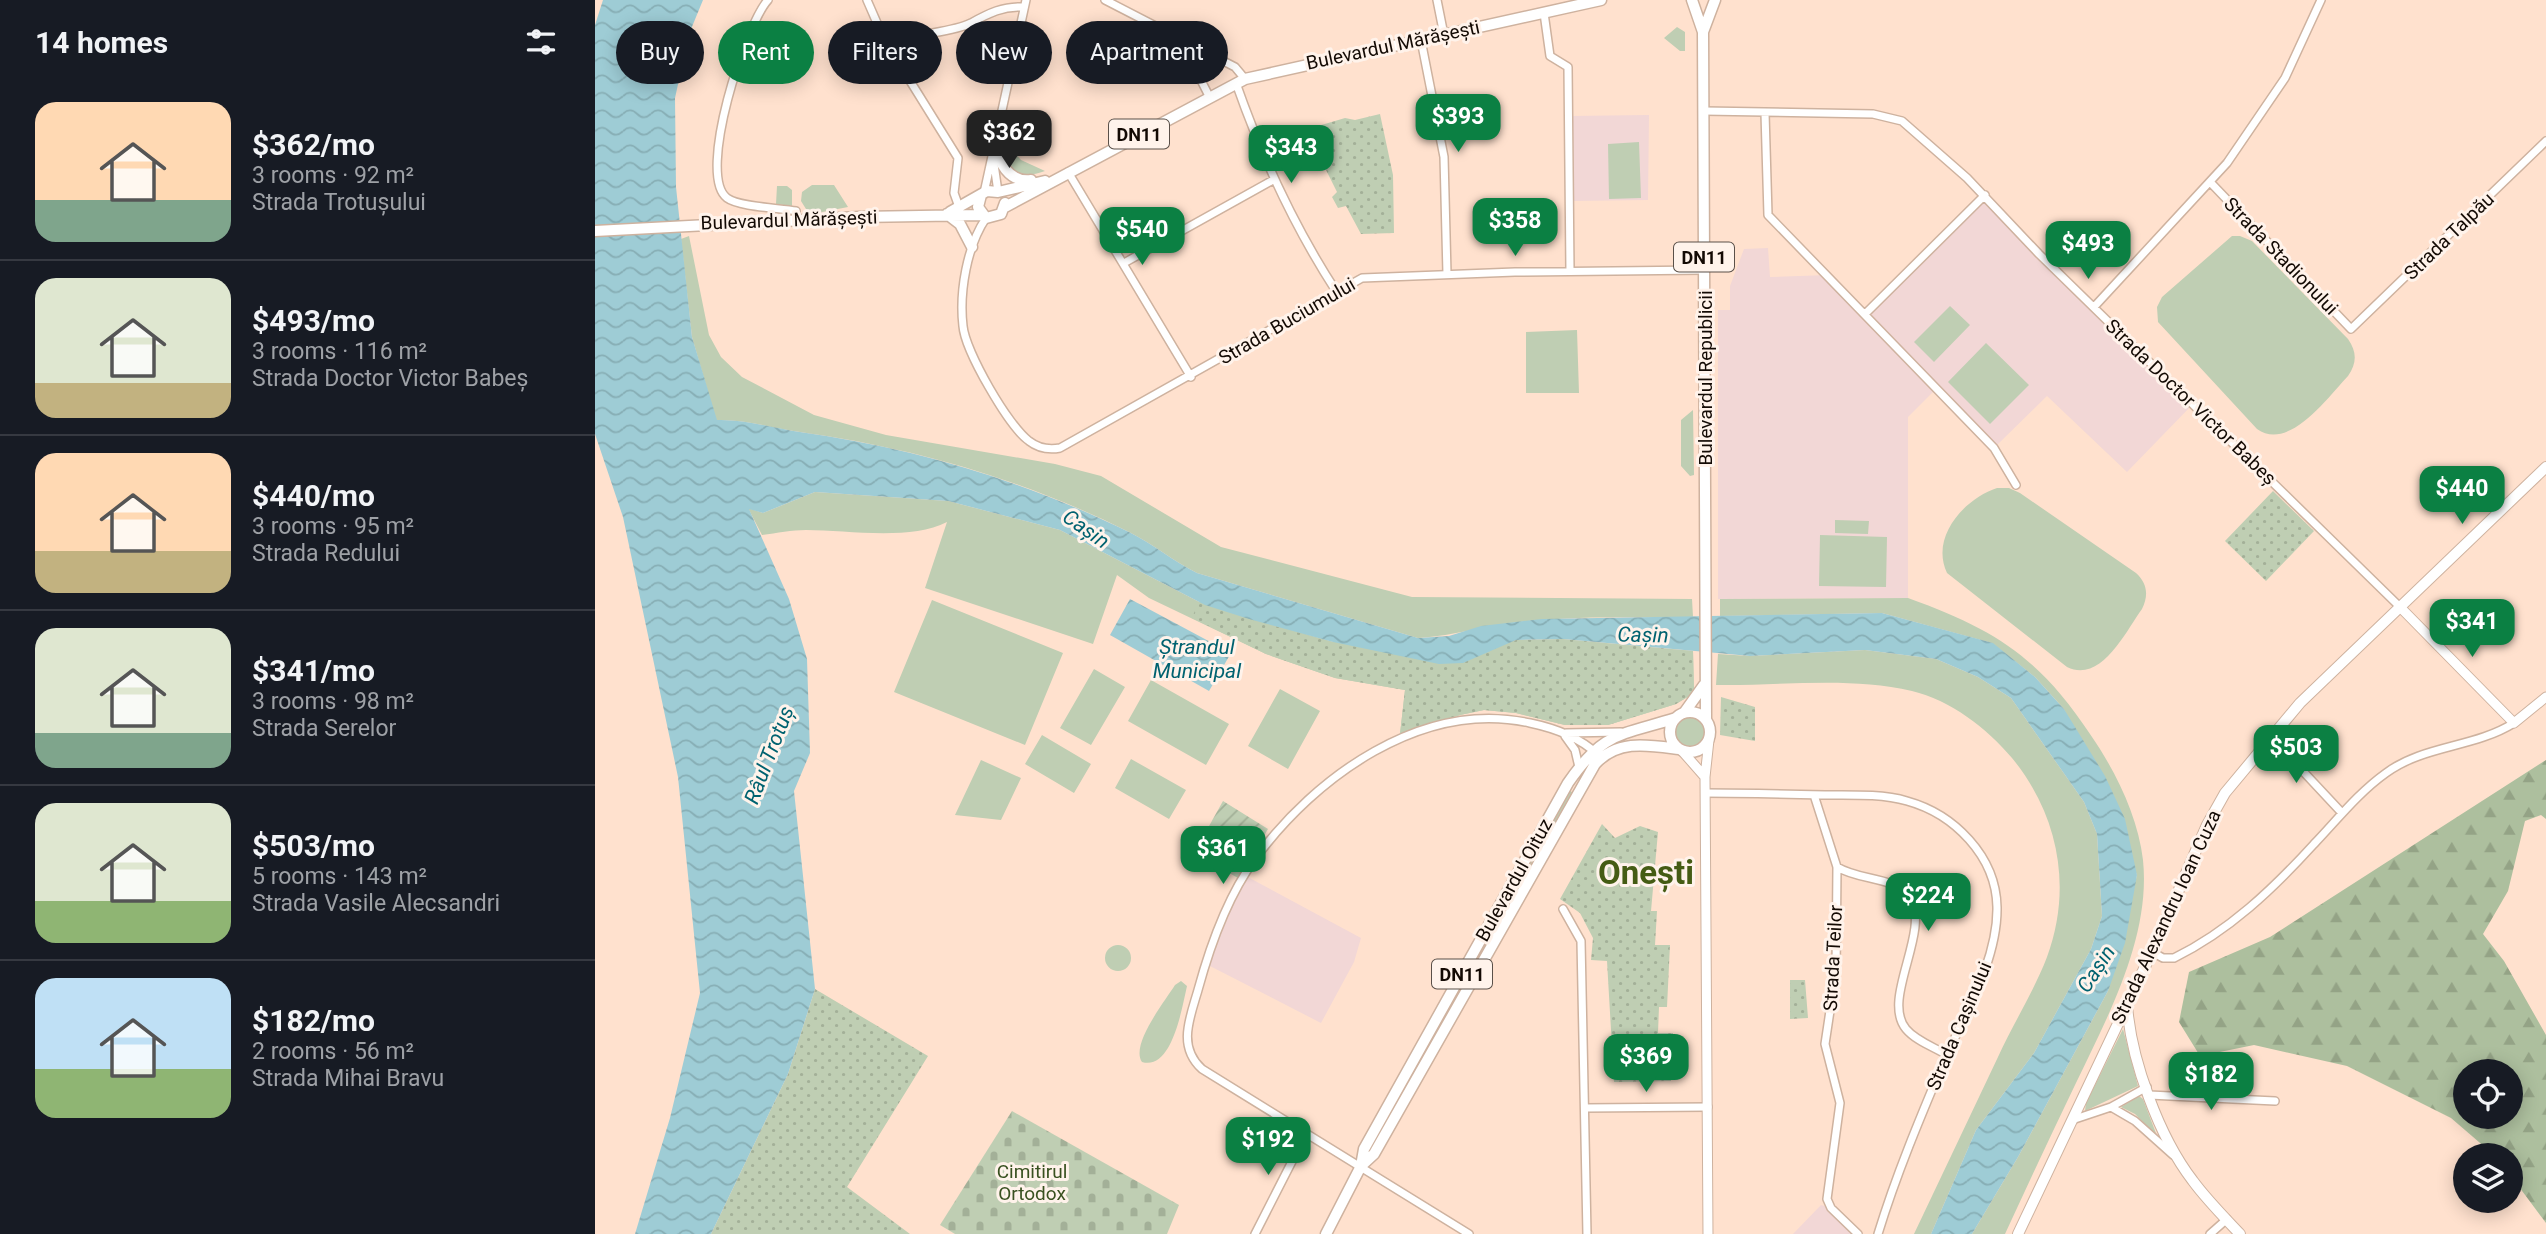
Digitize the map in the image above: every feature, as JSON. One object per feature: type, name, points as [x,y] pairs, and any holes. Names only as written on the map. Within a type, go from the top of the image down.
[{"type":"main road","name":"Bulevardul Mărășești","points":[[1005,207],[1241,81],[1601,0]]},
{"type":"main road","name":"DN11","points":[[1692,0],[1703,32]]},
{"type":"main road","name":"DN11","points":[[1703,32],[1715,0]]},
{"type":"main road","name":"Bulevardul Republicii","points":[[1703,32],[1706,719]]},
{"type":"main road","points":[[993,148],[1001,164],[1021,180],[1068,172]]},
{"type":"main road","name":"DN11","points":[[947,214],[983,194],[1056,178]]},
{"type":"main road","points":[[998,192],[1005,200],[1005,207]]},
{"type":"main road","points":[[983,194],[977,204],[984,216]]},
{"type":"main road","name":"DN11","points":[[984,216],[998,217],[1005,207]]},
{"type":"main road","name":"Bulevardul Mărășești","points":[[595,231],[704,223],[947,214],[984,216]]},
{"type":"main road","points":[[947,214],[960,224],[972,247]]},
{"type":"main road","name":"Strada Alexandru Ioan Cuza","points":[[2018,1234],[2152,952],[2214,811],[2236,778],[2270,736],[2399,606],[2546,467]]},
{"type":"main road","points":[[1681,750],[1670,737],[1680,715],[1695,701],[1706,682]]},
{"type":"main road","points":[[1680,715],[1698,713],[1706,719]]},
{"type":"main road","name":"Bulevardul Oituz","points":[[1325,1234],[1361,1166],[1364,1149],[1568,783],[1579,767],[1624,732],[1680,715]]},
{"type":"main road","name":"DN11","points":[[1706,719],[1710,729],[1709,740]]},
{"type":"main road","points":[[1597,754],[1630,746],[1699,751],[1709,740]]},
{"type":"main road","name":"Bulevardul Oituz","points":[[1361,1166],[1374,1154],[1579,791],[1597,754]]},
{"type":"main road","points":[[1568,783],[1576,784],[1579,791]]},
{"type":"main road","points":[[2127,1004],[2130,1031],[2148,1091],[2181,1163],[2198,1187],[2240,1234]]},
{"type":"street","points":[[768,0],[753,24],[732,85],[719,150],[719,179],[722,191],[730,200],[796,211]]},
{"type":"street","points":[[867,0],[884,39],[958,158],[954,193],[959,207]]},
{"type":"street","points":[[1105,0],[1145,21]]},
{"type":"street","points":[[1437,0],[1444,36]]},
{"type":"street","name":"Strada Stadionului","points":[[2094,307],[2211,183],[2285,78],[2321,0]]},
{"type":"street","points":[[942,31],[968,24],[997,10],[1025,4],[983,194]]},
{"type":"street","points":[[1544,13],[1550,56],[1568,67],[1570,271]]},
{"type":"street","points":[[1421,40],[1445,161],[1447,274]]},
{"type":"street","points":[[1228,64],[1238,69],[1273,180],[1312,255],[1336,291]]},
{"type":"street","points":[[1203,84],[1209,96]]},
{"type":"street","name":"Strada Doctor Victor Babeș","points":[[1704,111],[1873,114],[1896,118],[1918,134],[1985,195],[2094,307],[2399,606]]},
{"type":"street","points":[[1765,113],[1768,214],[1994,448],[2016,485]]},
{"type":"street","name":"Strada Talpău","points":[[2351,330],[2546,141]]},
{"type":"street","points":[[993,148],[998,192]]},
{"type":"street","points":[[1068,172],[1191,377]]},
{"type":"street","points":[[1124,263],[1273,180]]},
{"type":"street","name":"Strada Stadionului","points":[[2211,183],[2351,330]]},
{"type":"street","points":[[1865,314],[1985,195]]},
{"type":"street","points":[[972,247],[984,216]]},
{"type":"street","name":"Strada Buciumului","points":[[972,247],[963,316],[963,329],[969,346],[1019,431],[1039,446],[1060,448],[1191,377],[1336,291],[1367,277],[1704,270]]},
{"type":"street","points":[[2399,606],[2514,723]]},
{"type":"street","points":[[2152,952],[2163,958],[2174,958],[2250,908],[2370,786],[2401,763],[2492,734],[2514,723],[2546,697]]},
{"type":"street","points":[[1469,1234],[1202,1069],[1188,1050],[1188,1027],[1216,934],[1244,875],[1273,836],[1304,804],[1370,755],[1404,737],[1441,725],[1491,719],[1525,722],[1562,733],[1597,754]]},
{"type":"street","points":[[1562,733],[1624,732]]},
{"type":"street","points":[[1562,733],[1572,744],[1579,767]]},
{"type":"street","points":[[2270,736],[2342,813]]},
{"type":"street","points":[[1708,1234],[1705,777],[1709,740]]},
{"type":"street","points":[[1681,750],[1705,777]]},
{"type":"street","name":"Strada Cașinului","points":[[1706,793],[1814,794],[1897,799],[1918,805],[1954,825],[1986,865],[1997,897],[1996,929],[1978,984],[1891,1189],[1878,1234]]},
{"type":"street","name":"Strada Teilor","points":[[1814,794],[1837,867],[1836,971],[1825,1044],[1840,1103],[1827,1199],[1831,1208],[1858,1234]]},
{"type":"street","points":[[1837,867],[1859,878],[1897,885],[1911,897],[1915,920],[1900,999],[1900,1018],[1913,1036],[1947,1055]]},
{"type":"street","points":[[1563,909],[1581,941],[1587,1234]]},
{"type":"street","name":"Bulevardul Oituz","points":[[1489,925],[1500,932]]},
{"type":"street","points":[[2072,1120],[2148,1091],[2275,1101]]},
{"type":"street","points":[[1585,1108],[1708,1107]]},
{"type":"street","points":[[2111,1107],[2135,1121],[2181,1163]]},
{"type":"street","points":[[1255,1234],[1306,1134]]},
{"type":"street","points":[[2210,1234],[2227,1219]]},
{"type":"shaded area","points":[[1649,115],[1648,200],[1570,201],[1569,116]]},
{"type":"shaded area","points":[[1985,195],[2193,404],[2127,472],[2047,396],[1994,448],[1936,389],[1908,417],[1908,598],[1718,599],[1718,310],[1730,310],[1730,286],[1744,249],[1768,248],[1770,277],[1828,275],[1865,314]]},
{"type":"shaded area","points":[[1244,875],[1361,938],[1354,962],[1321,1023],[1206,964]]},
{"type":"shaded area","points":[[1821,1205],[1831,1208],[1858,1234],[1793,1234]]},
{"type":"green space","points":[[1677,27],[1685,32],[1685,51],[1680,51],[1664,38]]},
{"type":"green space","points":[[1380,114],[1393,175],[1394,233],[1361,234],[1346,206],[1338,208],[1332,197],[1337,192],[1316,150],[1306,151],[1296,131],[1300,127],[1308,129],[1345,118],[1355,120]]},
{"type":"green space","points":[[1003,140],[1021,160],[1045,171],[1027,175],[1013,170],[1004,159]]},
{"type":"green space","points":[[1639,142],[1641,198],[1609,199],[1608,144]]},
{"type":"green space","points":[[812,185],[834,185],[848,207],[817,213],[806,209],[801,201],[802,192]]},
{"type":"green space","points":[[777,186],[787,186],[792,190],[792,206],[776,204]]},
{"type":"green space","points":[[689,236],[709,335],[721,357],[742,377],[814,415],[886,435],[1055,464],[1101,476],[1221,547],[1412,597],[1692,599],[1693,617],[1541,620],[1418,638],[1197,573],[1138,537],[1090,513],[969,468],[843,439],[747,422],[716,420],[692,337],[681,239]]},
{"type":"green space","points":[[2232,236],[2252,241],[2348,339],[2353,348],[2354,362],[2348,376],[2307,419],[2282,433],[2269,434],[2257,429],[2158,322],[2157,307],[2162,297]]},
{"type":"green space","points":[[1950,306],[1970,325],[1934,362],[1914,342]]},
{"type":"green space","points":[[1577,330],[1579,393],[1526,393],[1526,332]]},
{"type":"green space","points":[[1986,343],[2029,385],[1990,424],[1948,382]]},
{"type":"green space","points":[[1693,410],[1694,475],[1690,476],[1681,466],[1681,420]]},
{"type":"green space","points":[[1997,488],[2009,488],[2020,493],[2136,573],[2143,581],[2146,599],[2142,609],[2111,653],[2091,668],[2079,670],[2067,667],[1947,573],[1943,546],[1953,521],[1973,501]]},
{"type":"green space","points":[[2273,491],[2314,531],[2266,581],[2225,541]]},
{"type":"green space","points":[[815,492],[948,501],[1060,530],[1205,605],[1333,642],[1620,646],[1693,651],[1694,693],[1676,704],[1608,725],[1565,725],[1516,713],[1484,710],[1400,734],[1405,690],[1335,678],[1266,654],[1149,598],[1117,575],[1093,644],[925,588],[947,522],[932,528],[897,533],[806,530],[762,535],[748,508],[763,513]]},
{"type":"green space","points":[[1835,520],[1869,521],[1868,534],[1835,533]]},
{"type":"green space","points":[[1820,535],[1887,537],[1886,587],[1819,586]]},
{"type":"green space","points":[[1908,598],[1990,634],[2033,665],[2052,685],[2090,734],[2116,778],[2131,810],[2143,860],[2144,889],[2140,919],[2124,977],[2005,1234],[1972,1234],[2018,1157],[2108,991],[2137,875],[2064,709],[2035,677],[1992,643],[1882,613],[1720,616],[1720,599]]},
{"type":"green space","points":[[932,600],[1063,653],[1025,745],[894,692]]},
{"type":"green space","points":[[1199,601],[1249,619],[1333,642],[1439,664],[1516,640],[1563,639],[1693,651],[1694,693],[1676,704],[1608,725],[1565,725],[1516,713],[1484,710],[1400,734],[1405,690],[1335,678],[1266,654],[1192,618]]},
{"type":"green space","points":[[1865,650],[1936,659],[1978,677],[2011,698],[2084,802],[2097,834],[2102,916],[2091,949],[2034,1053],[1976,1130],[1931,1234],[1914,1234],[2047,957],[2059,904],[2057,852],[2041,803],[2012,758],[1979,726],[1940,701],[1912,691],[1864,684],[1716,685],[1718,654],[1750,656]]},
{"type":"green space","points":[[1094,669],[1125,687],[1091,745],[1060,728]]},
{"type":"green space","points":[[1151,680],[1229,724],[1206,765],[1128,721]]},
{"type":"green space","points":[[1280,689],[1320,711],[1288,769],[1248,746]]},
{"type":"green space","points":[[1721,697],[1755,707],[1755,741],[1720,735]]},
{"type":"green space","points":[[1690,712],[1704,718],[1710,732],[1704,746],[1690,752],[1676,746],[1670,732],[1676,718]]},
{"type":"green space","points":[[1042,735],[1091,764],[1074,793],[1025,764]]},
{"type":"green space","points":[[1131,759],[1186,790],[1169,819],[1115,788]]},
{"type":"green space","points":[[981,760],[1021,778],[1001,820],[955,815]]},
{"type":"green space","points":[[2546,760],[2546,819],[2541,815],[2525,821],[2508,891],[2483,934],[2504,961],[2546,1035],[2546,1223],[2523,1192],[2523,1143],[2480,1143],[2464,1129],[2523,1129],[2523,1059],[2453,1059],[2453,1120],[2347,1066],[2254,1045],[2200,1056],[2179,1022],[2189,972],[2270,937]]},
{"type":"green space","points":[[1565,788],[1577,795],[1374,1154],[1364,1149]]},
{"type":"green space","points":[[1223,801],[1268,829],[1238,878],[1194,853]]},
{"type":"green space","points":[[1602,824],[1615,838],[1640,826],[1658,832],[1651,911],[1657,911],[1655,945],[1670,945],[1667,1007],[1659,1007],[1658,1033],[1673,1033],[1671,1081],[1614,1082],[1607,961],[1591,960],[1593,938],[1580,913],[1560,899]]},
{"type":"green space","points":[[1118,945],[1127,949],[1131,958],[1127,967],[1118,971],[1109,967],[1105,958],[1109,949]]},
{"type":"green space","points":[[1790,980],[1805,980],[1808,1018],[1790,1019]]},
{"type":"green space","points":[[1181,981],[1187,986],[1174,1036],[1161,1057],[1152,1062],[1142,1062],[1140,1054],[1145,1034],[1175,985]]},
{"type":"green space","points":[[815,989],[928,1056],[847,1187],[910,1234],[711,1234],[788,1074]]},
{"type":"green space","points":[[2123,1029],[2138,1086],[2085,1111],[2086,1103]]},
{"type":"green space","points":[[2139,1096],[2143,1099],[2157,1136],[2135,1114],[2121,1107]]},
{"type":"green space","name":"Cimitirul Ortodox","points":[[1012,1111],[1179,1205],[1167,1234],[955,1234],[940,1225]]},
{"type":"water","points":[[603,0],[703,0],[694,21],[616,21],[616,84],[678,84],[675,98],[676,187],[692,337],[717,420],[748,422],[885,447],[969,469],[1010,482],[1090,514],[1138,537],[1197,573],[1418,638],[1449,636],[1481,626],[1542,619],[1882,613],[1993,643],[2035,677],[2064,709],[2105,776],[2125,819],[2137,875],[2125,943],[2108,991],[2018,1157],[1972,1234],[1931,1234],[1976,1130],[2034,1053],[2091,949],[2102,916],[2097,834],[2084,802],[2011,698],[1978,677],[1936,659],[1865,650],[1750,656],[1563,639],[1516,640],[1463,663],[1439,664],[1333,642],[1205,605],[1060,530],[948,501],[815,492],[763,513],[749,509],[789,599],[807,659],[810,753],[794,791],[815,989],[788,1074],[711,1234],[635,1234],[670,1118],[700,993],[678,777],[623,517],[595,434],[595,25]]},
{"type":"water","name":"Ștrandul Municipal","points":[[1130,599],[1231,653],[1209,691],[1110,635]]},
{"type":"district","name":"Onești","points":[[1646,872]]},
{"type":"water label","name":"Cașin","points":[[1086,529]]},
{"type":"water label","name":"Cașin","points":[[1643,635]]},
{"type":"water label","name":"Râul Trotuș","points":[[769,755]]},
{"type":"water label","name":"Cașin","points":[[2096,969]]}]
